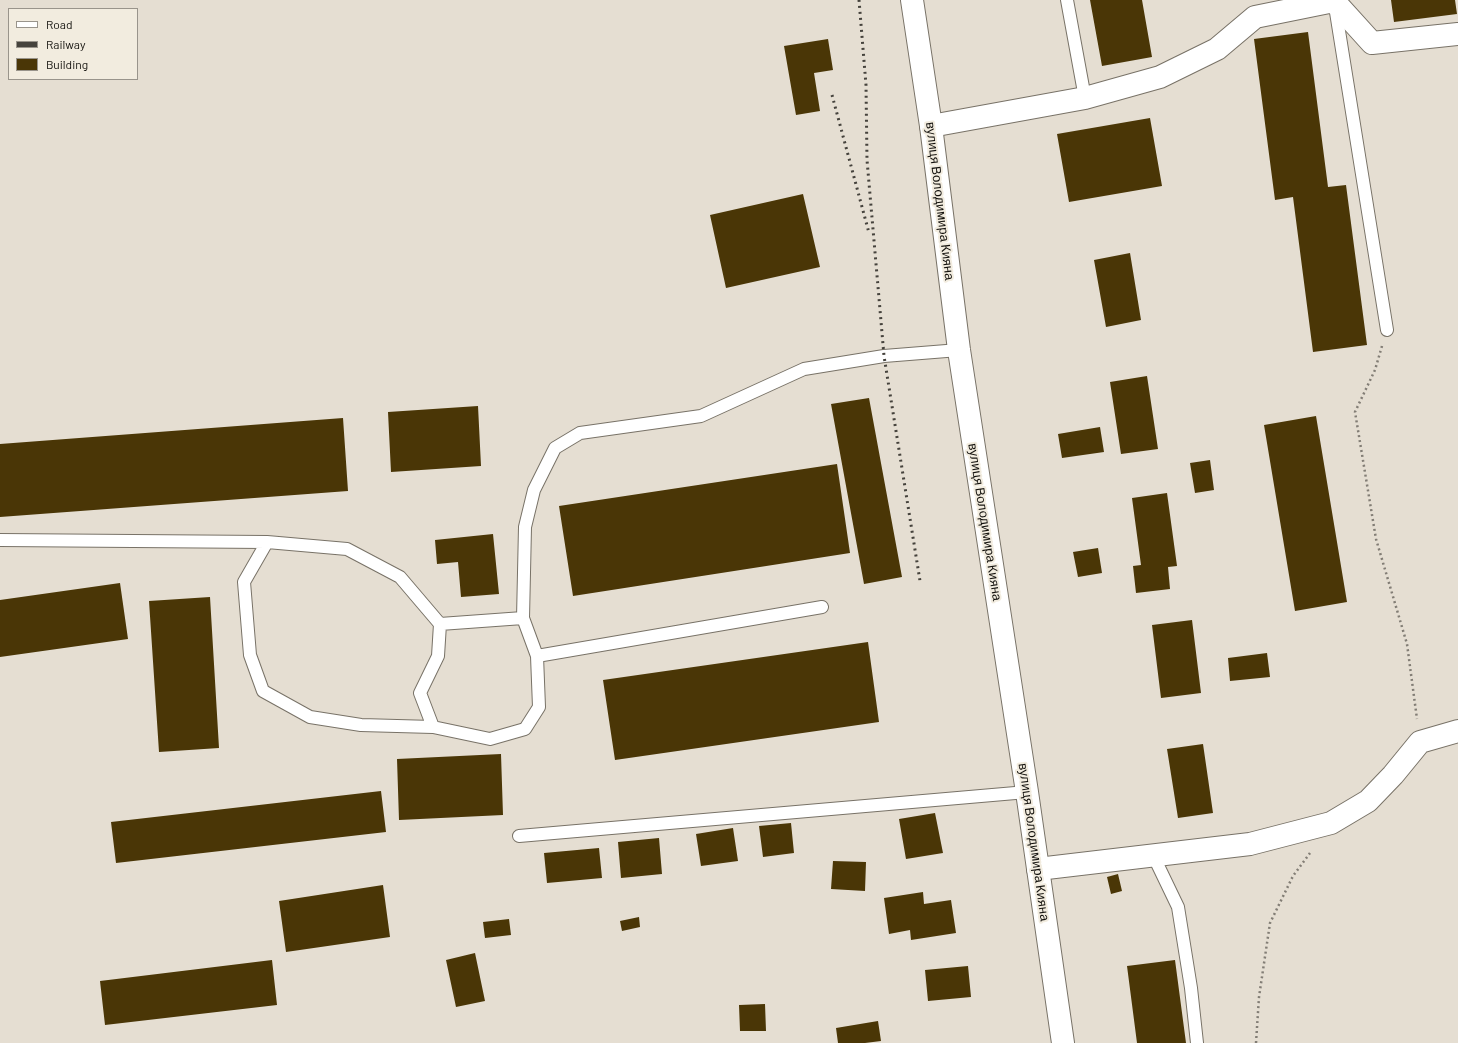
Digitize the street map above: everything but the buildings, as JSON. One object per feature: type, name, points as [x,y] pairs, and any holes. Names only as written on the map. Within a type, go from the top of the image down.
[{"type":"main road","name":"вулиця Володимира Кияна","points":[[912,0],[931,126],[959,350],[1027,792],[1063,1043]]},
{"type":"main road","points":[[931,126],[1085,98],[1160,78],[1217,49],[1255,17],[1334,1],[1372,43],[1458,34]]},
{"type":"main road","points":[[1038,869],[1250,844],[1331,823],[1368,801],[1393,775],[1420,742],[1458,731]]},
{"type":"lane","points":[[1067,0],[1085,98]]},
{"type":"lane","points":[[1334,1],[1386,330]]},
{"type":"lane","points":[[267,542],[244,582],[250,655],[263,691],[310,717],[361,725],[433,727],[490,739],[525,729],[539,707],[537,656],[523,618],[525,527],[534,490],[555,448],[580,433],[701,416],[804,369],[884,356],[959,350]]},
{"type":"lane","points":[[0,540],[267,542],[347,549],[400,577],[440,624],[438,656],[420,693],[433,727]]},
{"type":"lane","points":[[537,656],[822,607]]},
{"type":"lane","points":[[440,624],[523,618]]},
{"type":"lane","points":[[519,836],[1027,792]]},
{"type":"lane","points":[[1153,855],[1178,907],[1191,988],[1197,1043]]},
{"type":"path","points":[[1386,330],[1375,370],[1355,412],[1376,539],[1407,644],[1420,742]]},
{"type":"path","points":[[1256,1043],[1259,997],[1270,923],[1293,876],[1310,852]]},
{"type":"railway","points":[[859,0],[866,85],[867,160],[884,356],[920,581]]},
{"type":"railway","points":[[832,95],[869,233]]}]
